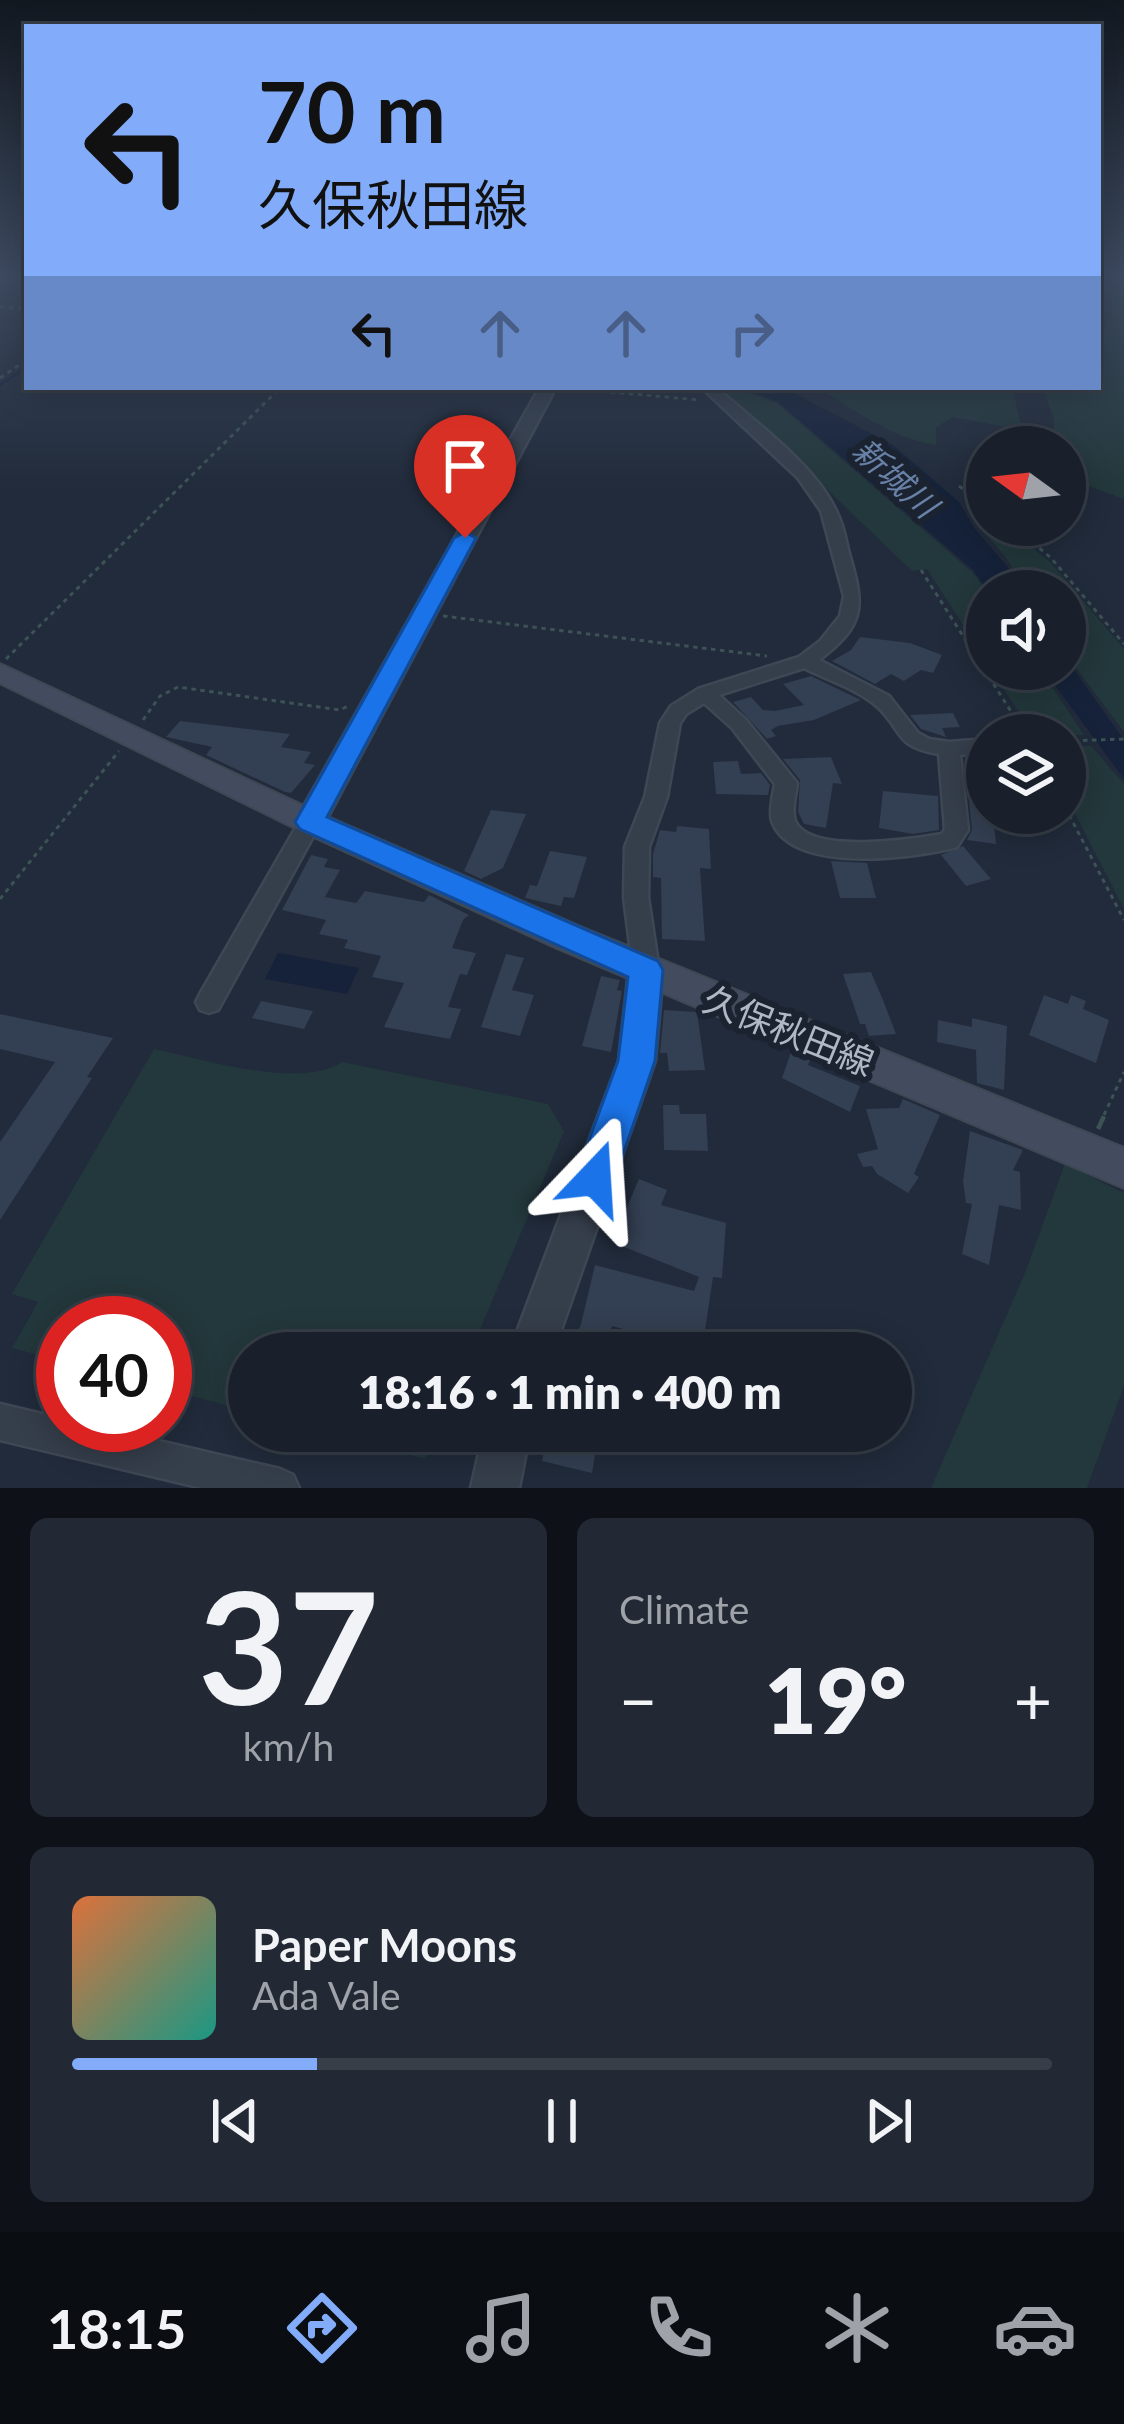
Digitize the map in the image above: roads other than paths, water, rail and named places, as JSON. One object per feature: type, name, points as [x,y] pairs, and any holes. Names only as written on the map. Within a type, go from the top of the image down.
[{"type":"main road","name":"久保秋田線","points":[[0,668],[310,822],[646,970],[1106,1160]]},
{"type":"street","points":[[209,1002],[550,390]]},
{"type":"street","points":[[539,1332],[637,1061],[646,970],[635,897],[637,847],[656,796],[670,723],[678,710],[705,693],[806,661],[827,645],[849,617],[853,596],[829,511],[778,449],[714,394]]},
{"type":"street","points":[[806,661],[882,700],[911,738],[949,749],[966,748]]},
{"type":"street","points":[[705,693],[739,724],[786,783],[782,818],[788,830],[803,842],[825,848],[887,850],[950,841],[957,830],[949,749]]},
{"type":"street","points":[[0,1422],[280,1488]]},
{"type":"street","points":[[495,1488],[503,1452]]},
{"type":"water","name":"新城川","points":[[748,390],[788,390],[893,445],[959,502],[966,514],[966,546],[990,546],[1010,570],[973,570],[778,402]]},
{"type":"water","points":[[1086,687],[1124,740],[1124,779],[1086,727],[1086,714],[1076,714],[1058,690]]},
{"type":"water","points":[[278,953],[359,968],[347,994],[265,979]]},
{"type":"waterway","points":[[0,385],[24,369]]}]
